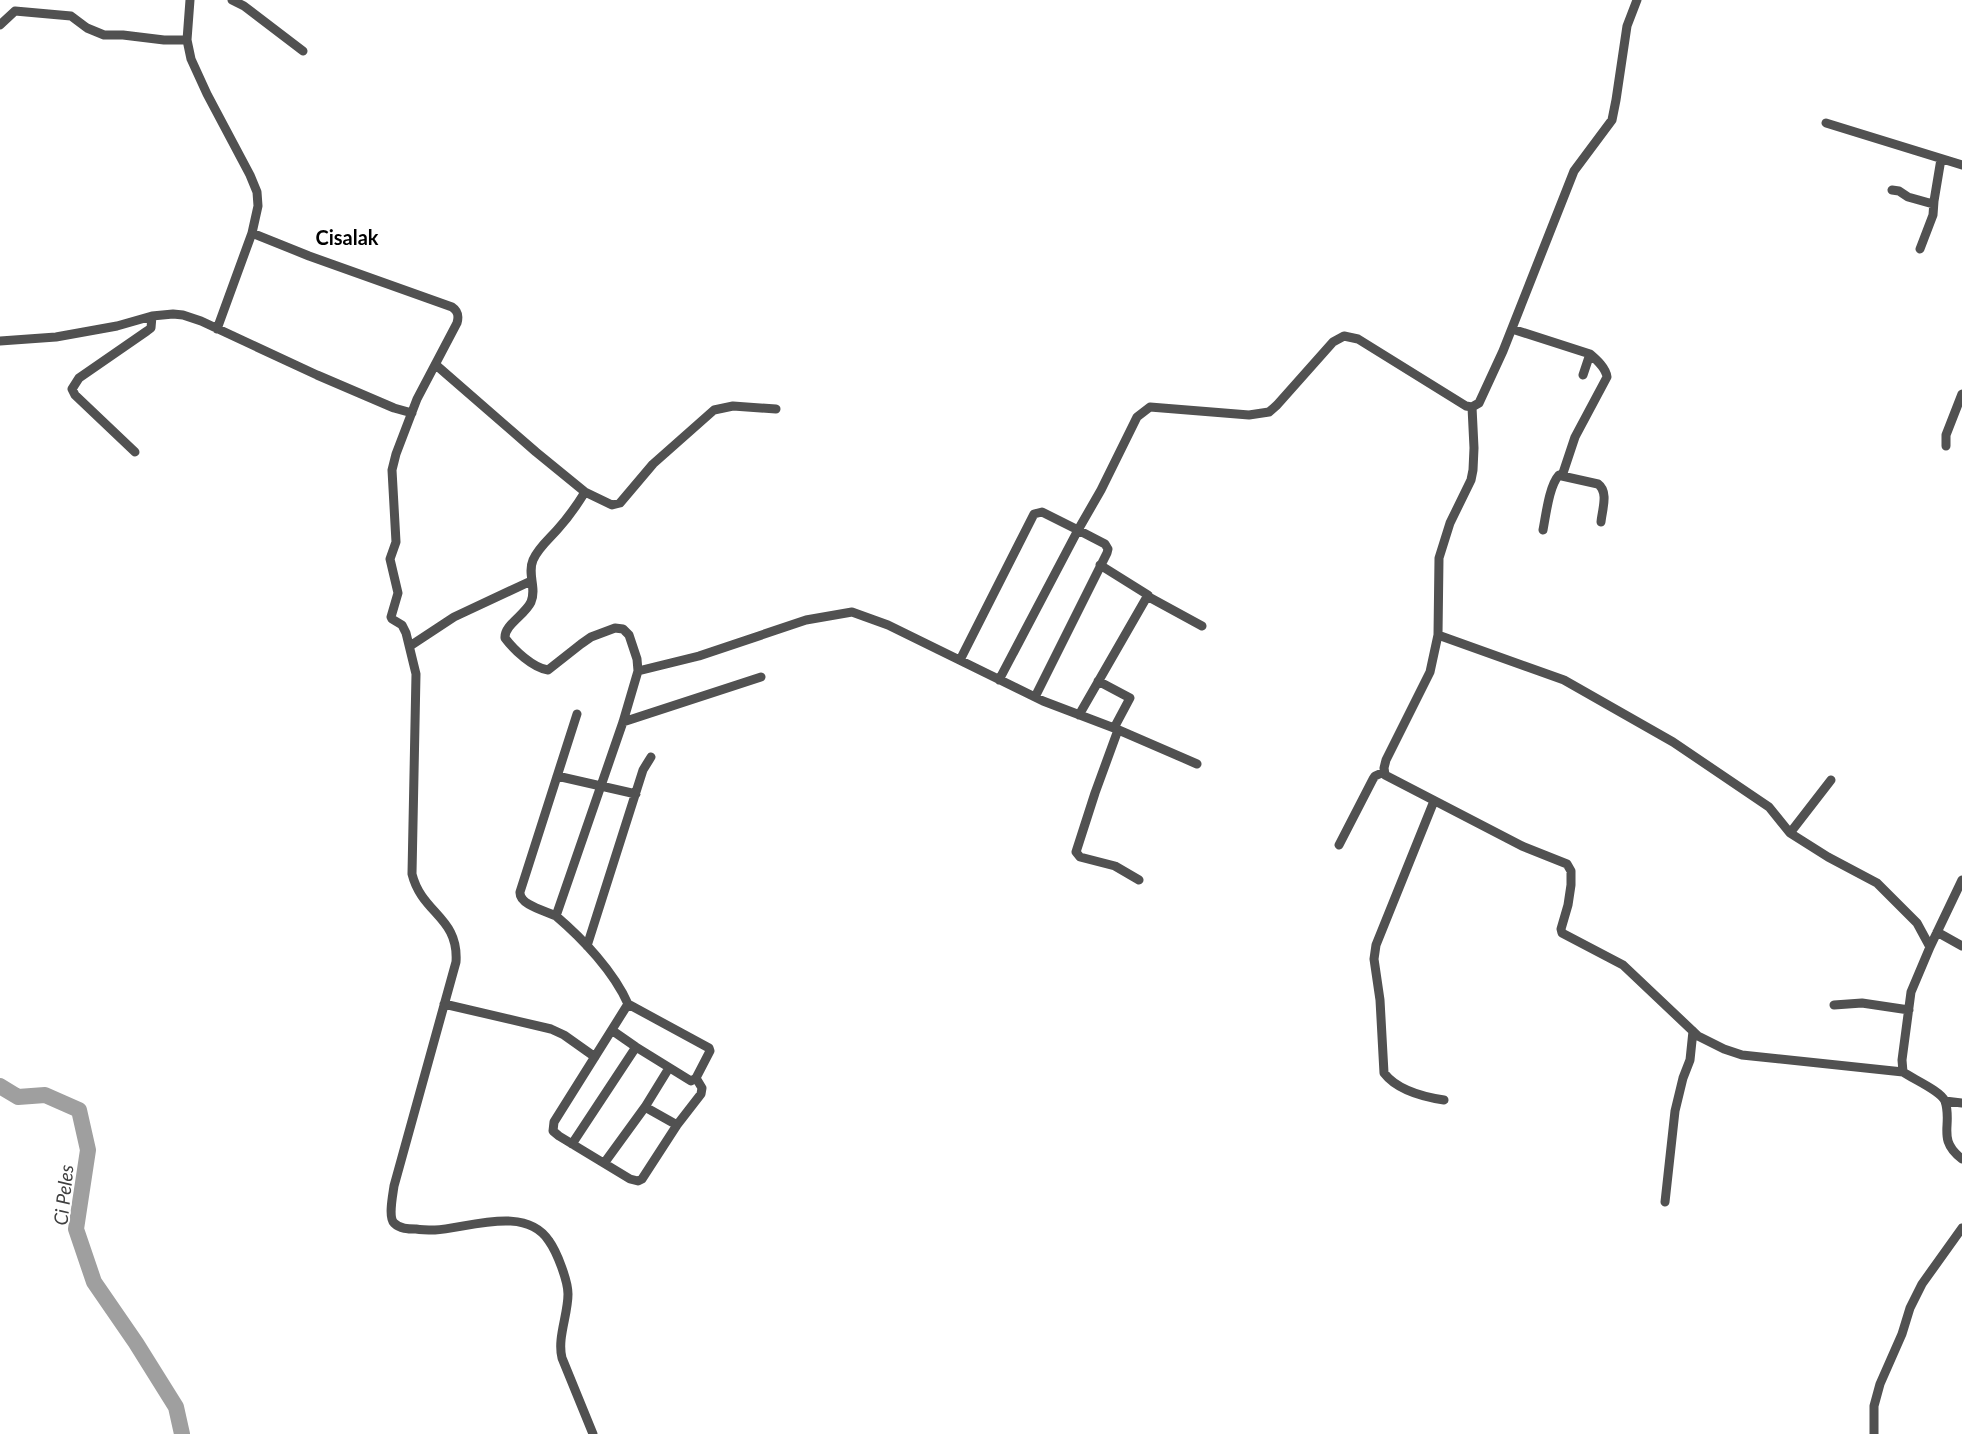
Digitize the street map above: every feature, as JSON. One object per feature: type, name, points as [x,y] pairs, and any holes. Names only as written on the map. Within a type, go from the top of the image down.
[{"type":"street","points":[[190,0],[188,40],[191,59],[257,192],[258,206],[252,233],[217,329]]},
{"type":"street","points":[[232,0],[244,6],[303,51]]},
{"type":"street","points":[[999,680],[1078,530],[1093,506],[1137,417],[1150,407],[1249,415],[1269,412],[1333,342],[1340,337],[1349,336],[1358,339],[1466,406],[1472,407],[1481,401],[1512,329],[1574,171],[1612,120],[1627,26],[1637,0]]},
{"type":"street","points":[[0,25],[15,11],[48,13],[71,16],[87,28],[104,35],[123,35],[158,40],[188,40]]},
{"type":"street","points":[[1826,123],[1962,165]]},
{"type":"street","points":[[1920,250],[1931,223],[1941,159]]},
{"type":"street","points":[[1892,190],[1933,204]]},
{"type":"street","points":[[252,233],[456,310],[458,315],[457,323],[417,399],[396,454],[392,470],[396,542],[390,559],[398,593],[392,619],[402,625],[410,646],[416,674],[412,874],[415,886],[429,906],[450,928],[454,936],[456,948],[456,962],[394,1186],[392,1221],[404,1229],[435,1230],[487,1222],[516,1222],[536,1228],[548,1238],[566,1283],[568,1294],[561,1349],[562,1358],[593,1434]]},
{"type":"street","points":[[0,341],[56,337],[117,326],[152,316],[183,315],[201,320],[316,375],[379,402],[412,413]]},
{"type":"street","points":[[135,452],[75,395],[72,389],[79,378],[151,328],[152,316]]},
{"type":"street","points":[[1512,329],[1590,354],[1599,362],[1607,374],[1575,437],[1562,476]]},
{"type":"street","points":[[1583,375],[1590,354]]},
{"type":"street","points":[[436,365],[585,492],[612,504],[620,503],[652,464],[714,410],[733,406],[776,409]]},
{"type":"street","points":[[1946,446],[1946,435],[1962,394]]},
{"type":"street","points":[[1472,407],[1474,448],[1471,480],[1450,523],[1438,565],[1438,635],[1428,678],[1386,760],[1384,772],[1387,777],[1522,846],[1567,864],[1571,871],[1571,885],[1568,906],[1561,929],[1562,933],[1622,965],[1704,1040],[1742,1055],[1903,1072],[1936,1092],[1945,1101],[1962,1103]]},
{"type":"street","points":[[1543,530],[1550,498],[1556,478],[1559,475],[1598,484],[1602,487],[1604,495],[1601,522]]},
{"type":"street","points":[[556,916],[623,722],[638,672],[637,659],[629,634],[623,629],[615,628],[592,637],[548,670],[544,670],[525,658],[505,638],[504,634],[531,603],[534,592],[531,581],[532,562],[538,552],[577,506],[585,492]]},
{"type":"street","points":[[960,660],[1034,514],[1042,512],[1105,544],[1108,549],[1035,697]]},
{"type":"street","points":[[1100,566],[1146,592],[1147,596],[1202,626]]},
{"type":"street","points":[[410,646],[454,617],[531,581]]},
{"type":"street","points":[[1079,715],[1147,596]]},
{"type":"street","points":[[638,672],[699,656],[806,620],[852,612],[888,625],[1035,697],[1197,764]]},
{"type":"street","points":[[1438,635],[1564,680],[1673,742],[1770,807],[1790,833],[1828,857],[1877,883],[1917,923],[1930,947]]},
{"type":"street","points":[[623,722],[761,677]]},
{"type":"street","points":[[1098,681],[1130,698],[1116,729],[1076,852],[1080,858],[1115,866],[1139,880]]},
{"type":"street","points":[[577,714],[520,896],[523,901],[556,916],[577,934],[624,994],[628,1004],[709,1048],[710,1051],[696,1078],[690,1081],[613,1031]]},
{"type":"street","points":[[587,946],[646,763],[651,757]]},
{"type":"street","points":[[1339,845],[1373,779],[1384,772]]},
{"type":"street","points":[[557,776],[636,794]]},
{"type":"street","points":[[1790,833],[1831,780]]},
{"type":"street","points":[[1434,801],[1387,915],[1376,945],[1374,959],[1380,1000],[1384,1073],[1401,1086],[1422,1096],[1444,1100]]},
{"type":"street","points":[[1903,1072],[1902,1060],[1911,992],[1962,880]]},
{"type":"street","points":[[1937,932],[1962,946]]},
{"type":"street","points":[[444,1004],[551,1030],[564,1035],[594,1057]]},
{"type":"street","points":[[628,1004],[613,1031],[594,1057],[554,1122],[553,1131],[630,1179],[642,1179],[677,1125],[700,1094],[702,1088],[696,1078]]},
{"type":"street","points":[[1834,1005],[1871,1004],[1909,1010]]},
{"type":"street","points":[[1665,1202],[1675,1112],[1683,1078],[1690,1060],[1693,1031]]},
{"type":"street","points":[[572,1144],[636,1047]]},
{"type":"street","points":[[605,1162],[669,1068]]},
{"type":"street","points":[[1945,1101],[1949,1145],[1962,1159]]},
{"type":"street","points":[[644,1107],[677,1125]]},
{"type":"street","points":[[1874,1434],[1874,1406],[1880,1384],[1902,1334],[1910,1308],[1922,1284],[1962,1228]]},
{"type":"waterway","name":"Ci Peles","points":[[0,1086],[18,1097],[45,1095],[79,1110],[88,1150],[76,1229],[94,1282],[136,1343],[176,1407],[182,1434]]},
{"type":"district","name":"Cisalak","points":[[347,237]]}]
